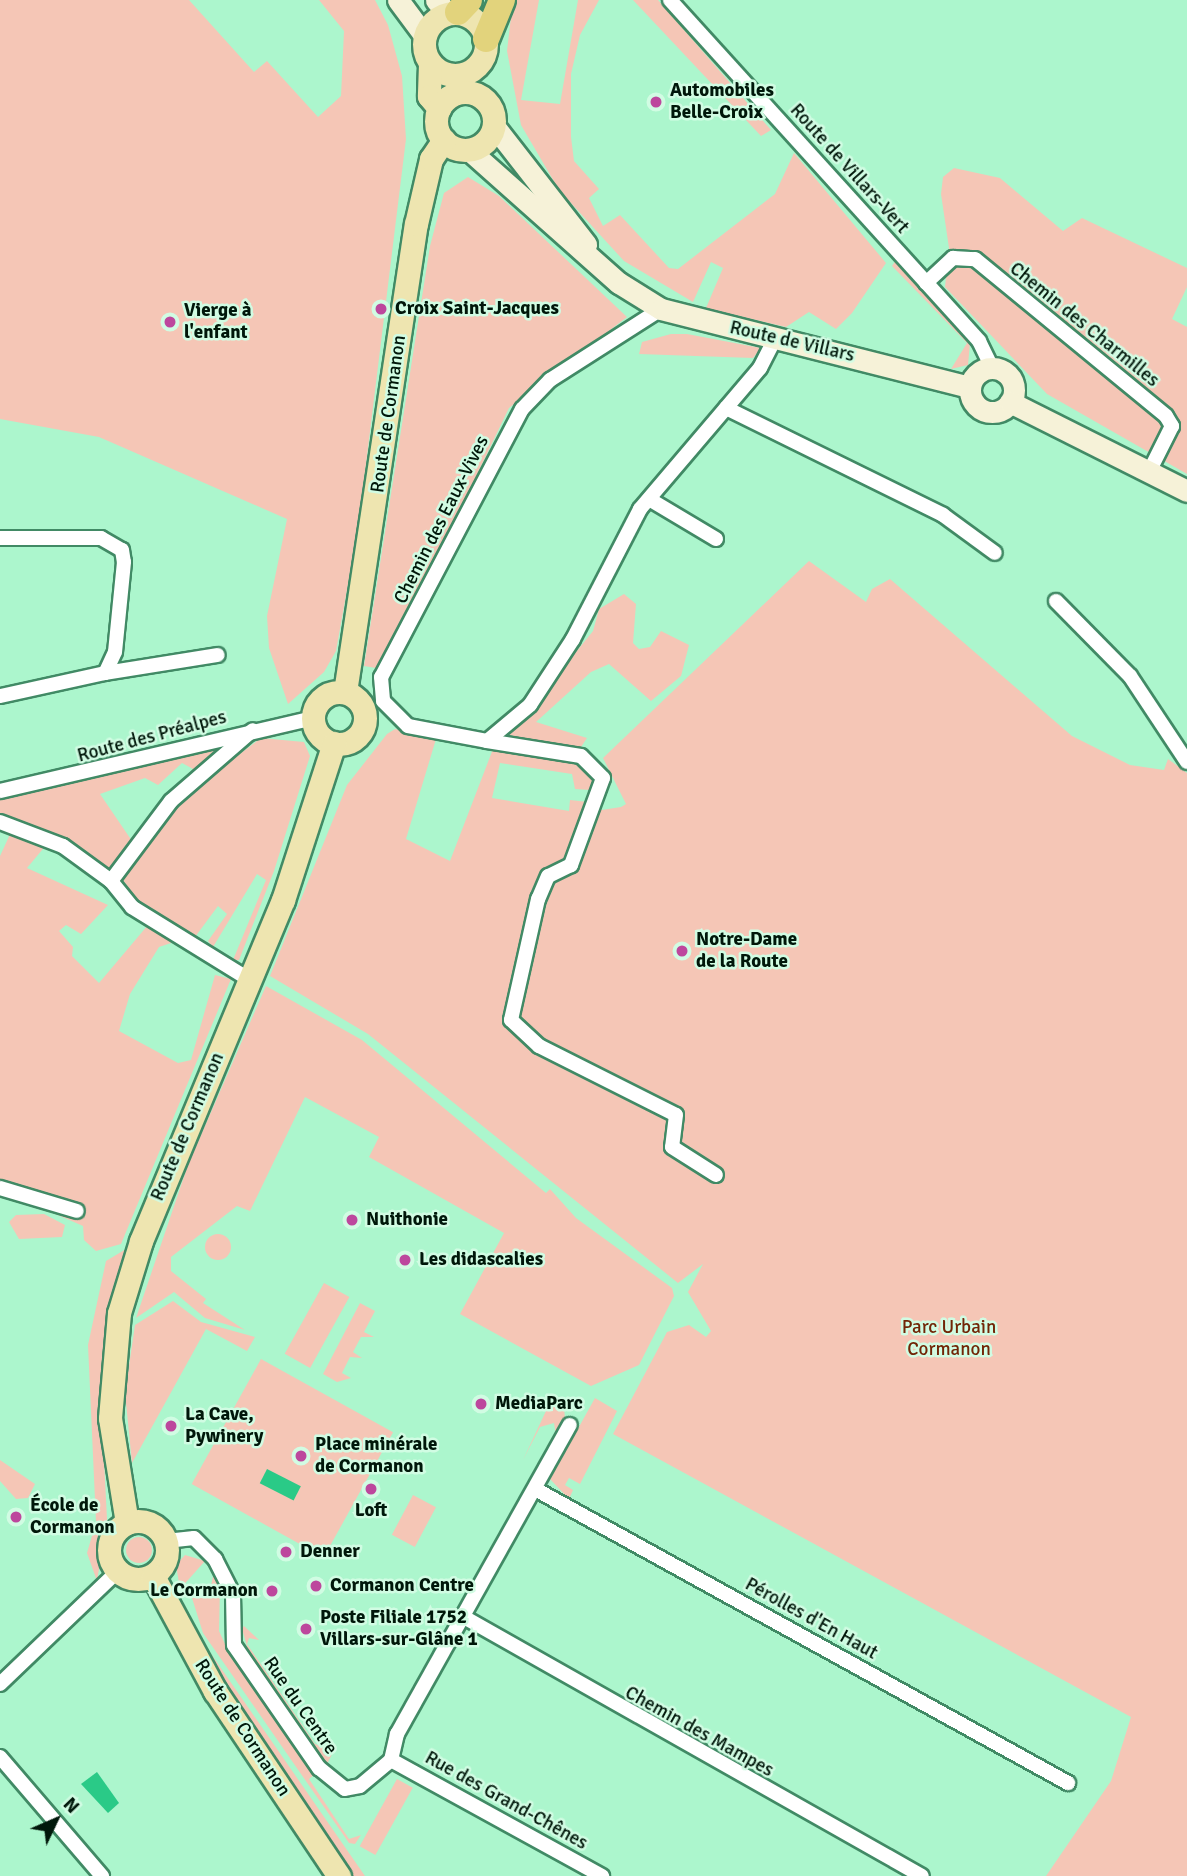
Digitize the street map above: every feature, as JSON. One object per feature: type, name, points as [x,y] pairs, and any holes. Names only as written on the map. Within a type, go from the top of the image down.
[{"type":"highway","points":[[484,50],[502,0]]},
{"type":"main road","points":[[398,0],[424,35],[430,64],[428,89],[439,108],[444,140],[469,150],[485,142],[494,126],[484,98],[484,50],[476,20],[453,6],[424,35]]},
{"type":"main road","points":[[430,64],[453,75],[484,50]]},
{"type":"main road","points":[[439,108],[460,92],[484,98]]},
{"type":"main road","name":"Route de Villars","points":[[494,126],[619,284]]},
{"type":"main road","name":"Route de Cormanon","points":[[345,692],[416,224],[432,159],[444,140]]},
{"type":"main road","name":"Route de Villars","points":[[469,150],[619,284],[661,309],[970,387]]},
{"type":"main road","points":[[1010,402],[1011,380],[992,368],[975,375],[970,387],[984,410],[1010,402],[1148,474],[1187,491]]},
{"type":"main road","points":[[345,692],[361,703],[365,723],[357,737],[334,743],[317,732],[313,718],[321,699],[345,692]]},
{"type":"main road","name":"Route de Cormanon","points":[[127,1523],[110,1418],[119,1313],[141,1241],[250,980],[334,743]]},
{"type":"main road","points":[[127,1523],[153,1525],[166,1541],[165,1562],[153,1576],[131,1579],[118,1571],[109,1548],[127,1523]]},
{"type":"main road","name":"Route de Cormanon","points":[[153,1576],[215,1691],[339,1876]]},
{"type":"street","name":"Route de Villars-Vert","points":[[670,0],[979,341],[992,368]]},
{"type":"street","name":"Chemin des Charmilles","points":[[926,283],[953,258],[975,260],[1166,416],[1172,426],[1148,474]]},
{"type":"street","name":"Chemin des Eaux-Vives","points":[[661,309],[550,380],[522,409],[381,677],[383,701],[408,726],[581,756],[603,778],[571,865],[548,876],[538,900],[510,1020],[539,1046],[676,1115],[672,1147],[716,1175]]},
{"type":"street","points":[[488,741],[549,680],[649,499],[760,368],[775,338]]},
{"type":"street","points":[[726,408],[943,515],[995,553]]},
{"type":"street","points":[[649,499],[716,539]]},
{"type":"street","points":[[0,538],[79,535],[122,550],[115,652],[105,673]]},
{"type":"street","points":[[1056,601],[1130,676],[1187,762]]},
{"type":"street","points":[[0,696],[105,673],[218,656]]},
{"type":"street","name":"Route des Préalpes","points":[[0,791],[313,718]]},
{"type":"street","points":[[111,881],[171,801],[253,730]]},
{"type":"street","points":[[0,822],[63,846],[111,881],[132,907],[250,980]]},
{"type":"street","points":[[0,1188],[77,1211]]},
{"type":"street","name":"Rue du Centre","points":[[166,1541],[194,1538],[224,1571],[233,1594],[234,1645],[333,1784],[345,1789],[366,1784],[391,1760],[397,1734],[570,1425]]},
{"type":"street","name":"Pérolles d'En Haut","points":[[535,1489],[1068,1783]]},
{"type":"street","points":[[0,1684],[118,1571]]},
{"type":"street","name":"Chemin des Mampes","points":[[462,1616],[922,1876]]},
{"type":"street","points":[[0,1757],[103,1876]]},
{"type":"street","name":"Rue des Grand-Chênes","points":[[391,1760],[602,1876]]},
{"type":"green space","points":[[0,0],[189,0],[254,72],[267,61],[318,117],[341,96],[344,31],[319,0],[375,0],[388,25],[402,76],[406,139],[358,529],[336,651],[324,672],[288,704],[269,648],[267,616],[287,519],[99,437],[0,419]]},
{"type":"green space","points":[[513,0],[539,0],[521,100],[560,104],[578,0],[599,0],[580,35],[571,74],[571,137],[574,161],[599,189],[589,198],[603,226],[620,215],[669,268],[678,269],[775,194],[794,153],[886,263],[852,313],[836,329],[809,312],[786,327],[706,308],[723,268],[711,262],[693,302],[624,261],[559,190],[521,125],[507,51]]},
{"type":"green space","points":[[633,0],[658,0],[771,130],[761,136]]},
{"type":"green space","points":[[954,168],[1000,178],[1063,231],[1082,218],[1187,268],[1187,287],[1172,319],[1187,327],[1187,474],[1047,394],[945,287],[949,248],[941,194],[943,177]]},
{"type":"green space","points":[[468,177],[499,196],[627,317],[509,408],[399,636],[376,668],[364,666],[430,246],[444,193]]},
{"type":"green space","points":[[896,260],[970,343],[968,365],[951,369],[967,343],[892,266]]},
{"type":"green space","points":[[671,334],[687,334],[761,348],[753,358],[639,354],[642,342]]},
{"type":"green space","name":"Parc Urbain Cormanon","points":[[809,561],[866,602],[872,589],[890,579],[1072,736],[1130,765],[1164,770],[1168,759],[1187,773],[1187,1876],[1046,1876],[1111,1781],[1131,1717],[613,1434],[667,1332],[689,1325],[706,1337],[711,1331],[688,1292],[703,1264],[678,1283],[368,1034],[270,976],[347,785],[387,734],[395,729],[436,739],[406,839],[450,861],[493,749],[576,762],[595,776],[590,790],[575,789],[572,774],[500,763],[492,798],[569,811],[570,800],[588,802],[595,811],[621,807],[626,804],[603,758]]},
{"type":"green space","points":[[624,594],[636,604],[633,643],[639,649],[650,647],[661,631],[689,645],[681,676],[651,701],[609,664],[591,672],[536,722],[587,738],[579,750],[509,735],[593,631],[599,609]]},
{"type":"green space","points":[[261,738],[304,742],[310,756],[274,871],[239,960],[233,960],[266,880],[257,874],[213,947],[208,941],[227,914],[218,906],[195,937],[187,937],[143,907],[122,879],[172,805]]},
{"type":"green space","points":[[232,743],[195,770],[182,763],[158,785],[145,778],[100,794],[132,841],[110,869],[0,816],[0,799]]},
{"type":"green space","points":[[12,830],[47,844],[27,868],[108,905],[81,934],[66,925],[59,931],[73,947],[72,956],[99,983],[148,925],[174,942],[159,947],[130,994],[119,1031],[178,1063],[191,1060],[215,975],[231,979],[121,1244],[96,1251],[84,1240],[83,1226],[51,1212],[51,1196],[0,1183],[0,856]]},
{"type":"green space","points":[[266,986],[362,1040],[546,1193],[550,1189],[576,1218],[672,1288],[674,1296],[639,1365],[591,1386],[460,1314],[504,1233],[369,1157],[379,1137],[305,1097],[250,1211],[237,1206],[171,1257],[171,1271],[206,1299],[203,1303],[245,1330],[205,1318],[174,1292],[136,1318],[188,1165]]},
{"type":"green space","points":[[44,1214],[65,1225],[62,1237],[19,1239],[9,1222],[16,1215]]},
{"type":"green space","points":[[218,1234],[227,1238],[231,1247],[227,1256],[218,1260],[209,1256],[205,1247],[209,1238]]},
{"type":"green space","points":[[126,1249],[100,1381],[107,1519],[97,1581],[87,1553],[96,1522],[88,1345],[106,1261]]},
{"type":"green space","points":[[324,1283],[349,1297],[310,1368],[285,1354]]},
{"type":"green space","points":[[173,1301],[201,1322],[255,1337],[247,1351],[206,1329],[132,1463],[125,1393],[135,1325]]},
{"type":"green space","points":[[360,1303],[375,1311],[364,1332],[374,1337],[361,1337],[353,1352],[362,1358],[350,1357],[342,1373],[351,1378],[337,1382],[323,1374]]},
{"type":"green space","points":[[261,1359],[393,1432],[324,1557],[192,1484]]},
{"type":"green space","points":[[553,1396],[564,1406],[565,1420],[556,1436],[554,1423],[540,1427],[523,1460]]},
{"type":"green space","points":[[595,1398],[617,1411],[580,1484],[569,1478],[565,1485],[573,1490],[569,1499],[550,1479]]},
{"type":"green space","points":[[0,1460],[35,1484],[28,1498],[16,1499],[0,1481]]},
{"type":"green space","points":[[413,1495],[436,1507],[415,1547],[392,1535]]},
{"type":"green space","points":[[139,1537],[148,1541],[152,1550],[148,1559],[139,1563],[130,1559],[126,1550],[130,1541]]},
{"type":"green space","points":[[185,1555],[205,1561],[180,1589],[176,1565]]},
{"type":"green space","points":[[214,1572],[220,1587],[219,1631],[225,1644],[314,1775],[309,1779],[349,1839],[361,1835],[355,1844],[349,1843],[203,1633],[192,1598],[210,1590]]},
{"type":"green space","points":[[184,1604],[198,1635],[365,1876],[349,1876],[226,1692],[194,1633]]},
{"type":"green space","points":[[244,1626],[259,1640],[249,1638],[247,1644],[315,1744],[334,1750],[327,1764],[249,1653],[242,1629]]},
{"type":"green space","points":[[397,1779],[413,1788],[375,1855],[360,1846]]},
{"type":"shaded area","points":[[267,1469],[301,1486],[294,1501],[260,1483]]},
{"type":"shaded area","points":[[97,1772],[119,1803],[108,1813],[81,1784]]},
{"type":"place","name":"Automobiles Belle-Croix","points":[[656,102]]},
{"type":"place","name":"Croix Saint-Jacques","points":[[381,309]]},
{"type":"place","name":"Vierge à l'enfant","points":[[170,322]]},
{"type":"place","name":"Notre-Dame de la Route","points":[[682,951]]},
{"type":"place","name":"Nuithonie","points":[[352,1220]]},
{"type":"place","name":"Les didascalies","points":[[405,1260]]},
{"type":"place","name":"MediaParc","points":[[481,1404]]},
{"type":"place","name":"La Cave, Pywinery","points":[[171,1426]]},
{"type":"place","name":"Place minérale de Cormanon","points":[[301,1456]]},
{"type":"place","name":"Loft","points":[[371,1489]]},
{"type":"place","name":"École de Cormanon","points":[[16,1517]]},
{"type":"place","name":"Denner","points":[[286,1552]]},
{"type":"place","name":"Cormanon Centre","points":[[316,1586]]},
{"type":"place","name":"Le Cormanon","points":[[272,1591]]},
{"type":"place","name":"Poste Filiale 1752 Villars-sur-Glâne 1","points":[[306,1629]]}]
